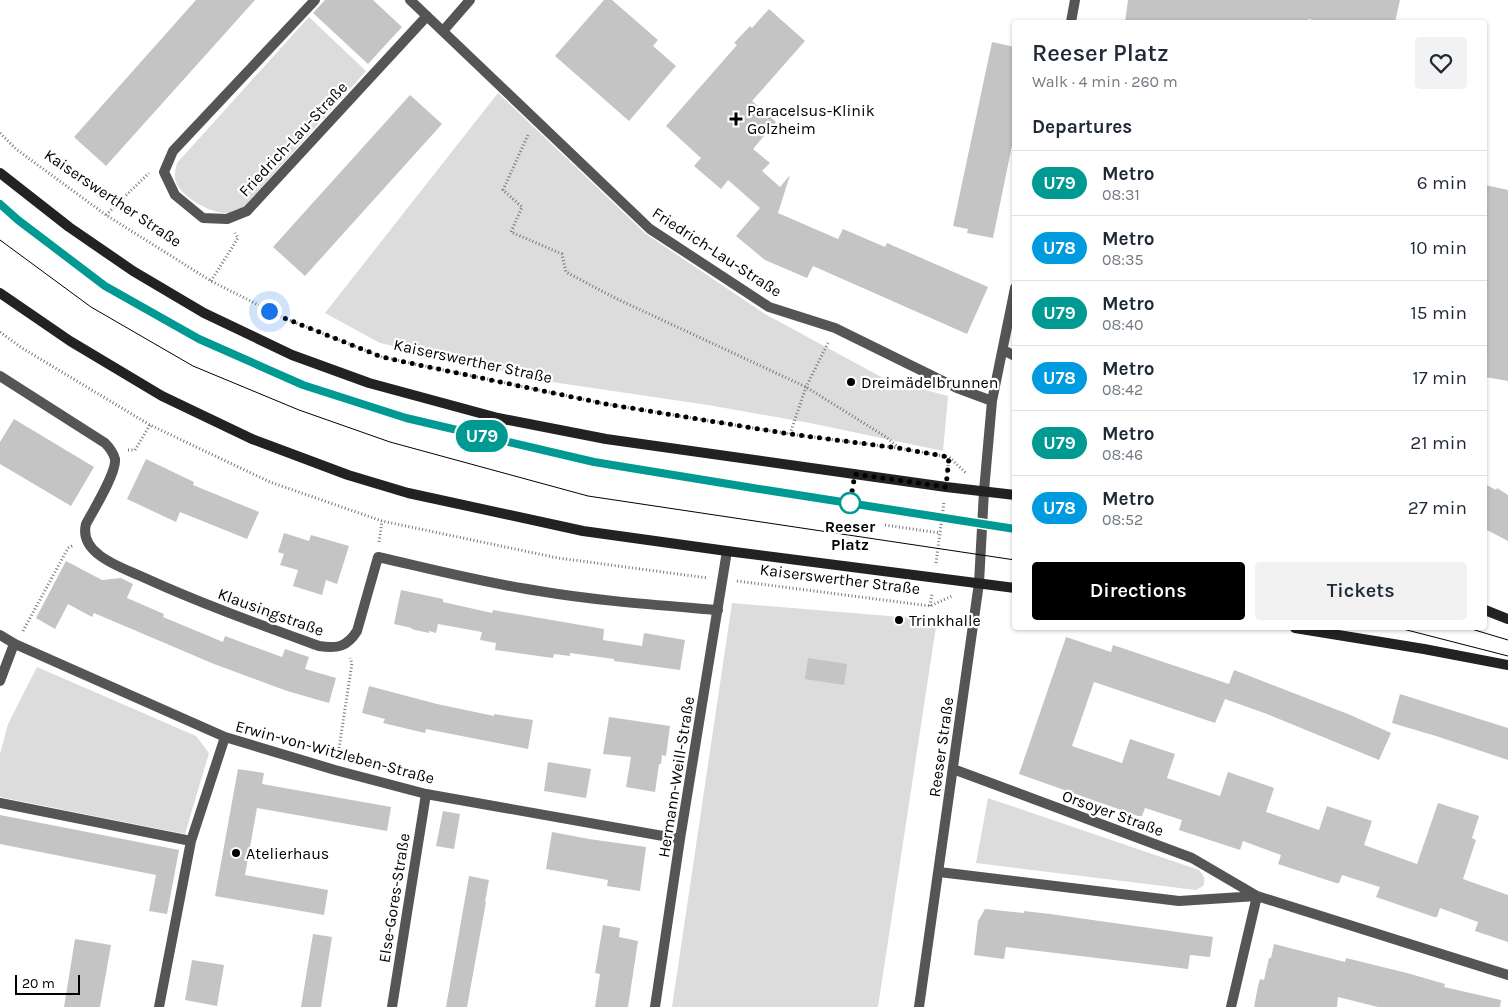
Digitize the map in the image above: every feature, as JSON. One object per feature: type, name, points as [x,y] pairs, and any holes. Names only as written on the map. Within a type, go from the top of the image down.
[{"type":"street","points":[[164,172],[173,151],[316,0]]},
{"type":"street","name":"Friedrich-Lau-Straße","points":[[410,0],[650,229],[768,307],[835,328],[956,388],[992,401]]},
{"type":"street","points":[[443,31],[470,0]]},
{"type":"street","points":[[1070,20],[1075,0]]},
{"type":"street","name":"Friedrich-Lau-Straße","points":[[164,172],[175,196],[203,218],[228,219],[247,211],[427,16]]},
{"type":"street","points":[[0,173],[69,226],[134,271],[204,313],[292,355],[369,383],[498,418],[606,439],[1012,495]]},
{"type":"street","name":"Kaiserswerther Straße","points":[[0,293],[70,341],[162,396],[252,439],[348,475],[408,493],[583,531],[1012,588]]},
{"type":"street","name":"Reeser Straße","points":[[919,1007],[979,583],[984,491],[992,401],[1012,302]]},
{"type":"street","points":[[1002,350],[1012,355]]},
{"type":"street","points":[[0,376],[105,443],[112,451],[115,461],[113,471],[86,524],[84,532],[86,539]]},
{"type":"street","name":"Klausingstraße","points":[[86,539],[89,545],[105,559],[157,584],[214,608],[327,648],[344,645],[352,640],[357,632],[378,557]]},
{"type":"street","name":"Hermann-Weill-Straße","points":[[655,1007],[680,839],[727,551]]},
{"type":"street","points":[[378,557],[539,591],[623,602],[718,610]]},
{"type":"street","points":[[1487,611],[1508,618]]},
{"type":"street","points":[[1307,630],[1508,665]]},
{"type":"street","name":"Erwin-von-Witzleben-Straße","points":[[0,634],[14,644],[225,737],[335,770],[426,794],[680,839]]},
{"type":"street","points":[[0,681],[14,644]]},
{"type":"street","points":[[159,1007],[191,841],[225,737]]},
{"type":"street","name":"Orsoyer Straße","points":[[953,769],[1192,858],[1257,896],[1508,975]]},
{"type":"street","name":"Else-Gores-Straße","points":[[392,1007],[426,794]]},
{"type":"street","points":[[0,803],[191,841]]},
{"type":"street","name":"Orsoyer Straße","points":[[938,872],[1180,901],[1257,896]]},
{"type":"street","points":[[1231,1007],[1257,896]]},
{"type":"path","points":[[540,124],[529,133],[503,190],[522,207],[511,232],[562,254],[566,272],[615,298],[806,387],[886,437],[898,448]]},
{"type":"path","name":"Kaiserswerther Straße","points":[[0,133],[16,149],[106,214],[211,281],[284,318],[382,357],[606,404],[790,434],[898,448],[949,457]]},
{"type":"path","points":[[106,214],[147,174],[164,172]]},
{"type":"path","points":[[211,281],[238,238],[228,219]]},
{"type":"path","points":[[790,434],[806,387],[824,352]]},
{"type":"path","points":[[112,451],[135,450],[150,424]]},
{"type":"path","points":[[930,606],[949,457]]},
{"type":"path","points":[[949,457],[984,491]]},
{"type":"path","points":[[378,557],[382,520]]},
{"type":"path","points":[[885,525],[940,533]]},
{"type":"path","points":[[14,644],[68,548],[86,539]]},
{"type":"path","name":"Kaiserswerther Straße","points":[[722,580],[930,606],[954,594]]},
{"type":"path","points":[[335,770],[352,662],[344,645]]},
{"type":"shaded area","points":[[309,17],[366,71],[244,207],[230,213],[206,208],[190,198],[178,186],[175,179],[177,163]]},
{"type":"shaded area","points":[[498,93],[646,234],[765,314],[885,379],[948,396],[943,451],[810,423],[708,405],[552,382],[380,343],[325,313]]},
{"type":"shaded area","points":[[732,603],[937,620],[878,1007],[672,1007]]},
{"type":"shaded area","points":[[37,667],[196,736],[209,753],[185,834],[0,797],[0,754],[8,724]]},
{"type":"shaded area","points":[[988,798],[1199,870],[1204,878],[1203,886],[1196,890],[976,863]]},
{"type":"building","points":[[196,0],[255,0],[106,166],[74,137]]},
{"type":"building","points":[[325,0],[373,0],[402,27],[368,64],[313,13]]},
{"type":"building","points":[[604,0],[612,0],[658,40],[653,46],[676,66],[629,121],[555,56]]},
{"type":"building","points":[[1128,0],[1400,0],[1395,20],[1125,20]]},
{"type":"building","points":[[769,9],[805,41],[752,101],[776,122],[753,149],[770,163],[762,171],[780,187],[790,175],[778,213],[838,239],[843,229],[885,247],[887,243],[988,287],[967,334],[813,266],[807,278],[765,260],[736,236],[760,208],[728,180],[721,189],[694,166],[701,158],[666,126],[737,45],[734,43],[750,26],[752,28]]},
{"type":"building","points":[[992,42],[1012,46],[1012,146],[993,238],[967,233],[968,229],[953,226]]},
{"type":"building","points":[[410,95],[442,124],[305,276],[273,247]]},
{"type":"building","points":[[1487,185],[1508,190],[1508,381],[1487,377]]},
{"type":"building","points":[[14,419],[94,467],[71,506],[0,464],[0,442]]},
{"type":"building","points":[[146,459],[194,482],[193,485],[259,512],[247,539],[180,512],[176,522],[127,499]]},
{"type":"building","points":[[1487,485],[1496,490],[1497,488],[1508,495],[1508,541],[1487,530]]},
{"type":"building","points":[[284,533],[309,541],[311,535],[349,546],[337,584],[326,580],[322,595],[293,586],[298,570],[280,565],[284,554],[278,552]]},
{"type":"building","points":[[66,561],[102,580],[121,578],[133,584],[127,598],[164,614],[163,617],[223,642],[225,636],[282,657],[285,649],[309,657],[305,669],[336,678],[329,703],[287,691],[214,664],[94,613],[92,617],[68,604],[55,629],[36,618]]},
{"type":"building","points":[[401,590],[443,599],[443,602],[492,613],[493,610],[604,629],[603,640],[642,646],[644,633],[685,640],[680,670],[570,653],[570,656],[554,654],[553,658],[495,650],[496,643],[480,640],[482,632],[438,624],[436,633],[411,629],[394,624]]},
{"type":"building","points":[[1066,637],[1111,652],[1113,645],[1229,684],[1234,670],[1348,714],[1391,733],[1379,760],[1267,714],[1225,699],[1215,723],[1094,682],[1072,746],[1122,763],[1130,739],[1175,754],[1167,778],[1220,796],[1228,772],[1274,788],[1266,812],[1319,830],[1327,806],[1372,821],[1364,845],[1417,864],[1438,803],[1479,816],[1472,838],[1476,840],[1463,879],[1508,895],[1508,942],[1475,931],[1478,922],[1440,908],[1437,917],[1434,917],[1376,897],[1380,887],[1342,875],[1339,883],[1336,883],[1278,864],[1281,855],[1243,841],[1240,850],[1179,830],[1182,820],[1145,808],[1142,816],[1138,816],[1019,774]]},
{"type":"building","points":[[808,658],[847,664],[844,685],[805,679]]},
{"type":"building","points":[[369,686],[437,704],[494,716],[494,714],[533,720],[528,749],[426,729],[425,733],[383,723],[385,719],[362,713]]},
{"type":"building","points":[[1400,694],[1508,728],[1508,760],[1392,723]]},
{"type":"building","points":[[609,717],[670,726],[666,756],[662,755],[661,764],[659,764],[655,792],[626,787],[631,757],[603,754]]},
{"type":"building","points":[[548,762],[591,769],[586,798],[544,791]]},
{"type":"building","name":"Atelierhaus","points":[[238,769],[264,773],[262,784],[391,807],[387,831],[257,808],[245,875],[328,890],[324,915],[215,896]]},
{"type":"building","points":[[443,811],[460,814],[454,849],[436,846]]},
{"type":"building","points":[[0,815],[179,850],[167,914],[149,911],[156,875],[0,844]]},
{"type":"building","points":[[552,832],[646,847],[640,891],[607,886],[608,880],[546,869]]},
{"type":"building","points":[[469,876],[489,880],[486,902],[467,1007],[446,1007]]},
{"type":"building","points":[[985,909],[1050,914],[1213,937],[1210,957],[1190,955],[1188,969],[1006,947],[1004,959],[974,955],[978,921]]},
{"type":"building","points":[[603,925],[620,928],[619,937],[638,941],[628,1007],[595,1007],[600,974],[595,973]]},
{"type":"building","points":[[313,934],[332,937],[321,1007],[301,1007]]},
{"type":"building","points":[[75,939],[111,945],[100,1007],[64,1007]]},
{"type":"building","points":[[1274,944],[1345,962],[1346,958],[1407,973],[1445,984],[1444,987],[1501,1000],[1500,1007],[1378,1007],[1338,997],[1337,1007],[1254,1007],[1260,979],[1264,980]]},
{"type":"building","points":[[192,960],[224,965],[217,1006],[185,1000]]},
{"type":"tram line","points":[[0,204],[18,220],[105,286],[199,339],[303,385],[406,418],[593,462],[1012,529]]},
{"type":"tram line","points":[[0,240],[91,307],[193,366],[299,410],[390,442],[588,496],[1012,560]]},
{"type":"tram line","points":[[1407,630],[1508,656]]},
{"type":"tram line","points":[[1475,630],[1508,640]]},
{"type":"metro line","name":"U79","points":[[0,204],[18,220],[105,286],[199,339],[303,385],[406,418],[594,462],[1012,529]]},
{"type":"place","name":"Paracelsus-Klinik Golzheim","points":[[736,119]]},
{"type":"place","name":"Dreimädelbrunnen","points":[[851,382]]},
{"type":"place","name":"Reeser Platz","points":[[850,503]]},
{"type":"place","name":"Trinkhalle","points":[[899,620]]},
{"type":"place","name":"Atelierhaus","points":[[236,853]]},
{"type":"route","points":[[269,311],[382,357],[606,404],[790,434],[898,448],[949,457],[946,487],[855,474],[850,503]]}]
